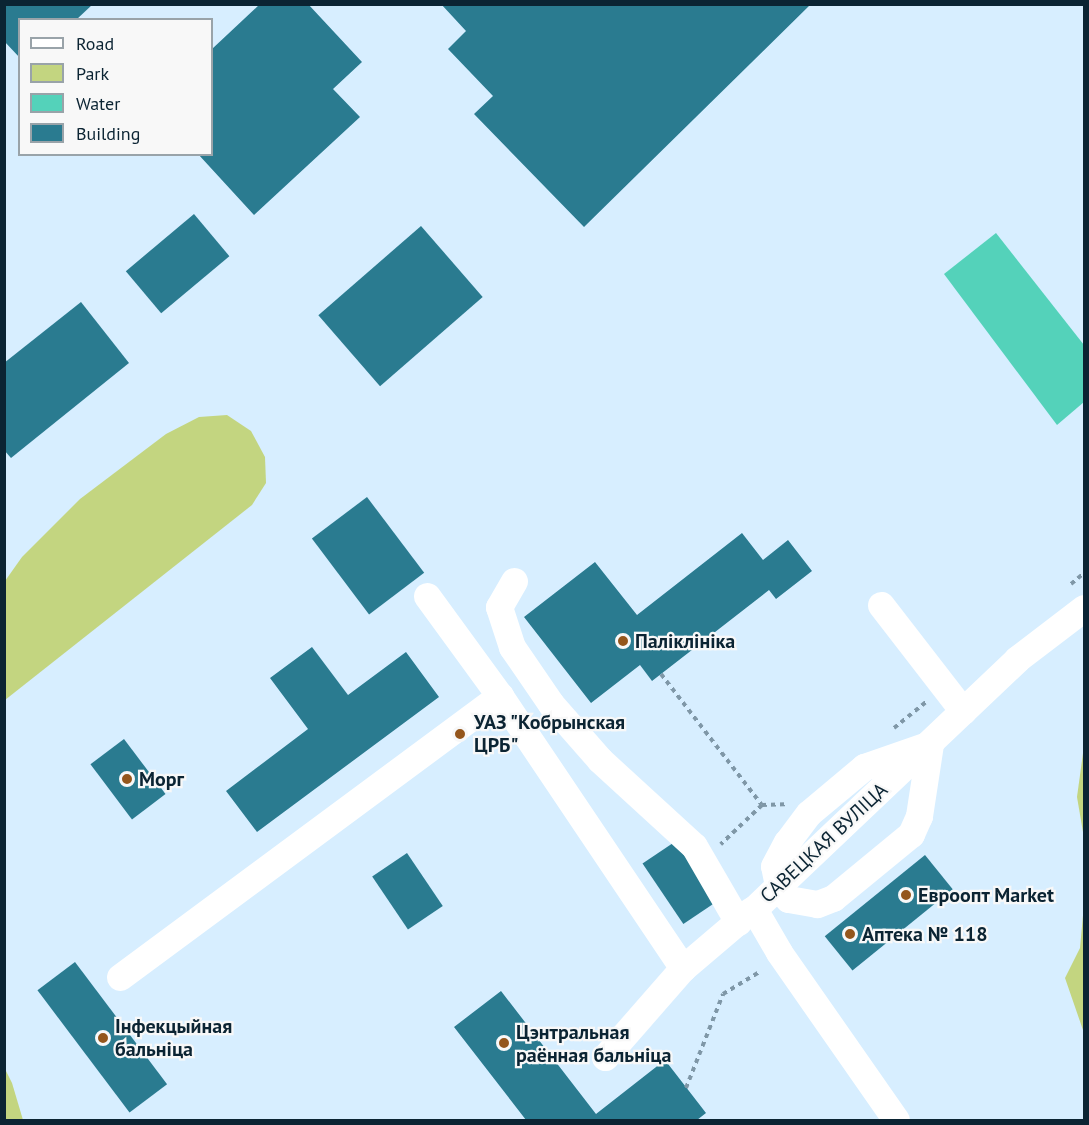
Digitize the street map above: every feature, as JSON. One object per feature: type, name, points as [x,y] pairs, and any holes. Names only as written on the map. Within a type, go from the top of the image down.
[{"type":"street","points":[[514,581],[499,607],[513,647],[551,704],[600,760],[694,846],[746,915],[683,968],[605,1057]]},
{"type":"street","points":[[427,596],[500,696],[683,968]]},
{"type":"street","points":[[881,606],[963,711]]},
{"type":"street","name":"САВЕЦКАЯ ВУЛІЦА","points":[[896,1120],[779,952],[746,915],[930,744],[1017,659],[1084,608]]},
{"type":"street","points":[[120,977],[500,696]]},
{"type":"street","points":[[778,886],[788,899],[802,903],[817,904],[833,898],[911,834],[919,816],[930,744]]},
{"type":"path","points":[[686,1088],[723,994],[753,973],[768,969]]},
{"type":"green space","points":[[227,415],[251,431],[265,457],[266,483],[252,505],[5,700],[5,581],[22,557],[80,499],[166,434],[199,417]]},
{"type":"green space","points":[[1084,746],[1084,838],[1077,797]]},
{"type":"green space","points":[[1084,904],[1084,1033],[1065,978],[1080,948]]},
{"type":"green space","points":[[5,1069],[12,1083],[23,1120],[5,1120]]},
{"type":"water","points":[[996,233],[1084,345],[1084,402],[1057,425],[944,274]]},
{"type":"building","points":[[4,4],[93,4],[78,18],[18,18],[18,56],[4,41]]},
{"type":"building","points":[[260,4],[308,4],[362,62],[333,89],[360,117],[254,215],[200,156],[213,156],[213,48]]},
{"type":"building","points":[[441,4],[811,4],[584,227],[474,114],[493,96],[448,49],[466,31]]},
{"type":"building","points":[[194,214],[229,256],[161,313],[126,271]]},
{"type":"building","points":[[421,226],[483,297],[380,386],[318,315]]},
{"type":"building","points":[[81,302],[129,363],[11,458],[4,450],[4,363]]},
{"type":"building","points":[[367,497],[424,573],[369,614],[312,539]]},
{"type":"building","name":"Паліклініка","points":[[742,533],[763,560],[788,540],[812,571],[776,599],[769,590],[652,681],[640,665],[591,703],[524,617],[595,562],[637,615]]},
{"type":"building","points":[[312,647],[348,695],[406,652],[439,697],[257,832],[226,791],[308,729],[270,678]]},
{"type":"building","name":"Морг","points":[[124,739],[166,794],[132,819],[90,764]]},
{"type":"building","points":[[679,839],[720,900],[683,924],[643,864]]},
{"type":"building","points":[[407,853],[443,906],[408,930],[372,876]]},
{"type":"building","points":[[925,855],[953,889],[852,970],[825,936]]},
{"type":"building","name":"Інфекцыйная бальніца","points":[[75,962],[167,1084],[130,1112],[37,990]]},
{"type":"building","name":"Цэнтральная раённая бальніца","points":[[501,991],[596,1114],[665,1060],[706,1113],[697,1120],[526,1120],[454,1027]]},
{"type":"place","name":"Паліклініка","points":[[623,641]]},
{"type":"place","name":"УАЗ \"Кобрынская ЦРБ\"","points":[[460,734]]},
{"type":"place","name":"Морг","points":[[127,779]]},
{"type":"place","name":"Евроопт Market","points":[[906,895]]},
{"type":"place","name":"Аптека № 118","points":[[850,934]]},
{"type":"place","name":"Інфекцыйная бальніца","points":[[103,1038]]},
{"type":"place","name":"Цэнтральная раённая бальніца","points":[[504,1043]]}]
